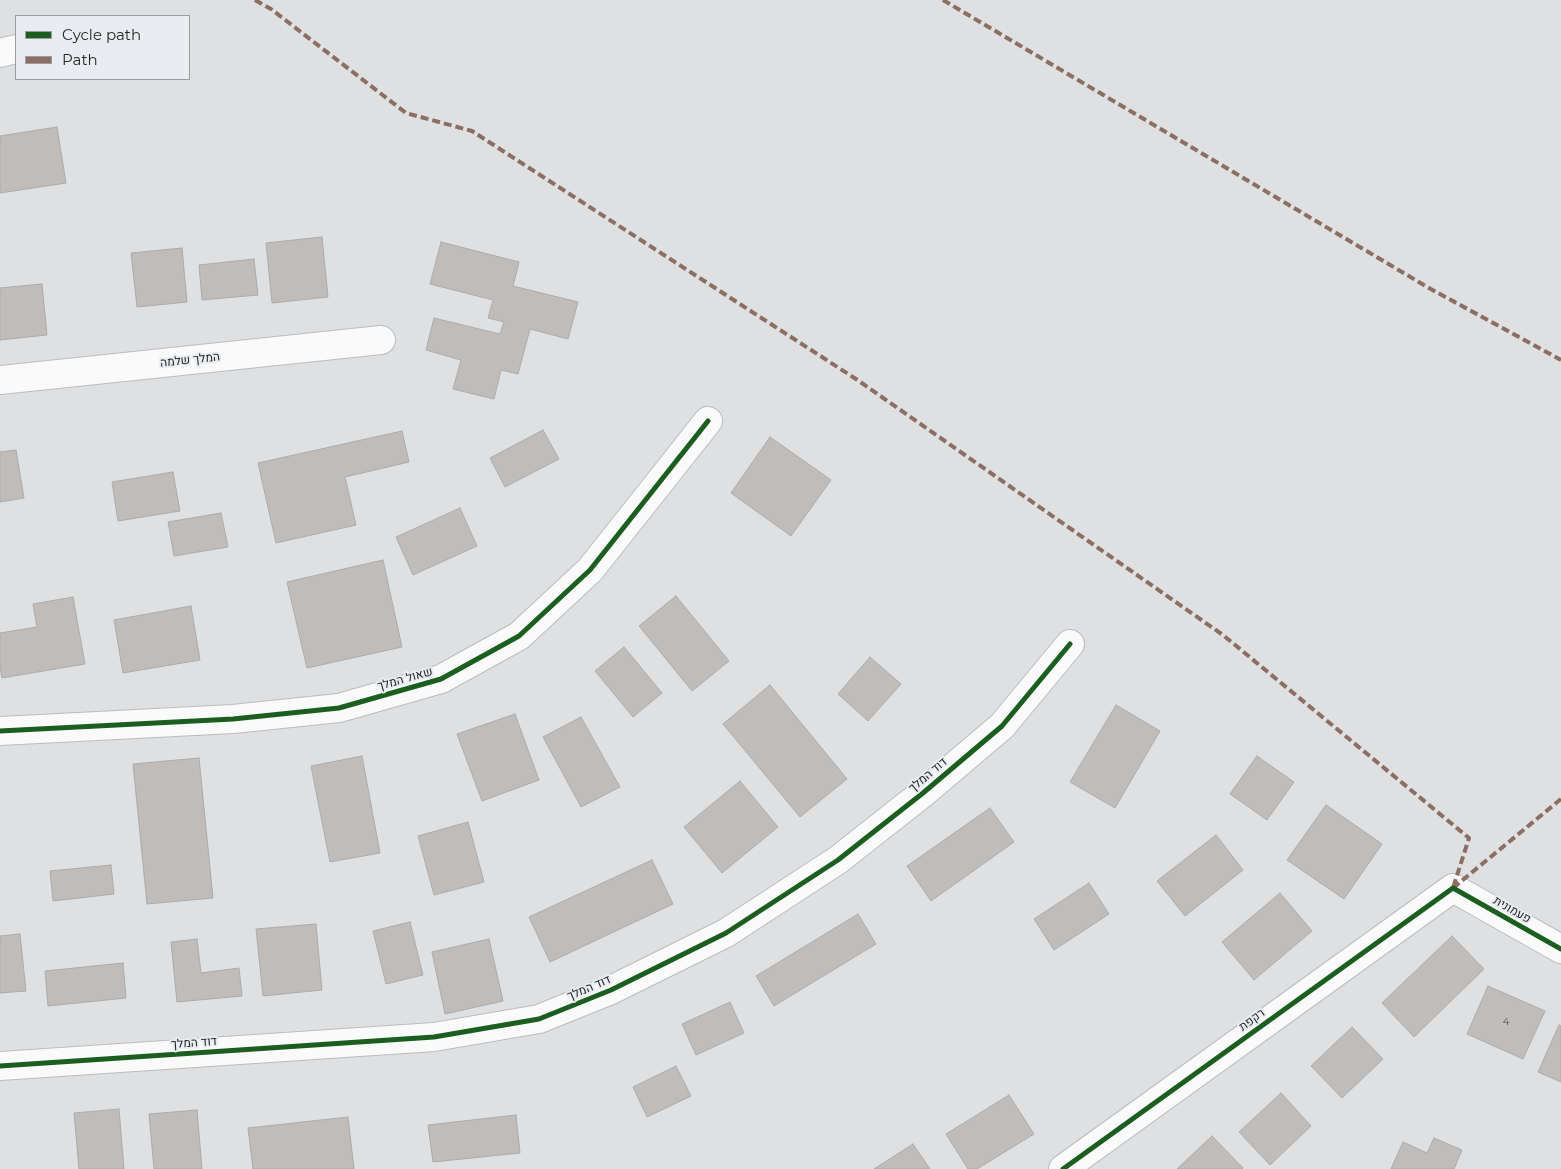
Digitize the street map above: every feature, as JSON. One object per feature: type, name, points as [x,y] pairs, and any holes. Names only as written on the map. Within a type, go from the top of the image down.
[{"type":"street","points":[[0,53],[15,49]]},
{"type":"street","name":"המלך שלמה","points":[[0,380],[381,340]]},
{"type":"street","name":"שאול המלך","points":[[0,731],[233,719],[339,708],[441,679],[519,636],[590,570],[708,420]]},
{"type":"street","name":"דוד המלך","points":[[0,1066],[434,1037],[539,1019],[611,990],[726,933],[838,860],[923,793],[1002,726],[1070,644]]},
{"type":"street","name":"פעמונית","points":[[1453,888],[1561,949]]},
{"type":"street","name":"רקפת","points":[[1063,1169],[1453,888]]},
{"type":"building","points":[[57,127],[66,183],[0,193],[0,136]]},
{"type":"building","points":[[322,237],[328,297],[272,303],[266,243]]},
{"type":"building","points":[[441,242],[519,262],[513,286],[578,302],[568,339],[530,329],[518,374],[501,370],[494,399],[453,389],[461,360],[426,350],[434,318],[500,334],[504,322],[488,318],[493,300],[430,284]]},
{"type":"building","points":[[182,248],[187,302],[137,307],[131,253]]},
{"type":"building","points":[[254,259],[258,295],[202,300],[199,265]]},
{"type":"building","points":[[42,284],[47,335],[0,340],[0,288]]},
{"type":"building","points":[[543,430],[559,459],[505,487],[490,458]]},
{"type":"building","points":[[402,431],[409,462],[345,477],[356,525],[276,543],[258,463]]},
{"type":"building","points":[[770,437],[831,480],[791,536],[731,493]]},
{"type":"building","points":[[16,450],[24,498],[0,502],[0,452]]},
{"type":"building","points":[[173,472],[180,511],[118,521],[112,482]]},
{"type":"building","points":[[460,508],[477,546],[413,575],[396,537]]},
{"type":"building","points":[[221,513],[228,547],[174,556],[168,522]]},
{"type":"building","points":[[383,560],[402,647],[307,668],[287,582]]},
{"type":"building","points":[[676,596],[729,661],[692,691],[639,626]]},
{"type":"building","points":[[73,597],[85,664],[2,678],[0,633],[37,627],[33,604]]},
{"type":"building","points":[[191,606],[200,660],[123,673],[114,620]]},
{"type":"building","points":[[624,647],[662,693],[633,717],[595,671]]},
{"type":"building","points":[[870,657],[901,684],[868,721],[838,694]]},
{"type":"building","points":[[770,685],[847,779],[800,817],[723,724]]},
{"type":"building","points":[[1116,705],[1160,731],[1115,808],[1070,782]]},
{"type":"building","points":[[515,714],[539,780],[482,801],[457,734]]},
{"type":"building","points":[[581,717],[620,787],[581,807],[543,737]]},
{"type":"building","points":[[362,756],[380,853],[330,862],[311,766]]},
{"type":"building","points":[[1257,756],[1294,782],[1267,820],[1230,794]]},
{"type":"building","points":[[199,758],[213,898],[147,904],[133,764]]},
{"type":"building","points":[[740,781],[778,827],[722,873],[684,827]]},
{"type":"building","points":[[1326,805],[1382,844],[1344,899],[1287,860]]},
{"type":"building","points":[[990,808],[1014,842],[931,901],[907,866]]},
{"type":"building","points":[[468,822],[484,882],[434,895],[418,836]]},
{"type":"building","points":[[1216,835],[1243,870],[1185,916],[1157,881]]},
{"type":"building","points":[[652,860],[673,904],[550,962],[529,917]]},
{"type":"building","points":[[111,865],[114,894],[53,901],[50,871]]},
{"type":"building","points":[[1089,883],[1109,914],[1054,950],[1034,919]]},
{"type":"building","points":[[1280,893],[1312,931],[1254,980],[1222,942]]},
{"type":"building","points":[[858,914],[876,944],[774,1006],[756,976]]},
{"type":"building","points":[[410,922],[423,975],[386,984],[373,931]]},
{"type":"building","points":[[316,924],[322,990],[263,996],[256,929]]},
{"type":"building","points":[[20,934],[26,991],[0,993],[0,936]]},
{"type":"building","points":[[1452,936],[1484,969],[1414,1037],[1382,1003]]},
{"type":"building","points":[[197,939],[201,973],[239,968],[242,996],[177,1002],[171,942]]},
{"type":"building","points":[[489,939],[503,1001],[445,1014],[432,952]]},
{"type":"building","points":[[123,963],[126,998],[48,1006],[45,971]]},
{"type":"building","points":[[1488,986],[1545,1011],[1523,1059],[1467,1034]]},
{"type":"building","points":[[730,1002],[744,1033],[696,1055],[682,1024]]},
{"type":"building","points":[[1559,1025],[1561,1026],[1561,1082],[1538,1072]]},
{"type":"building","points":[[1352,1027],[1383,1059],[1342,1098],[1311,1066]]},
{"type":"building","points":[[676,1066],[691,1096],[647,1117],[633,1087]]},
{"type":"building","points":[[1281,1093],[1311,1126],[1270,1165],[1239,1132]]},
{"type":"building","points":[[1009,1095],[1034,1134],[977,1169],[968,1169],[946,1134]]},
{"type":"building","points":[[119,1109],[124,1169],[79,1169],[74,1113]]},
{"type":"building","points":[[197,1110],[202,1169],[154,1169],[149,1114]]},
{"type":"building","points":[[516,1115],[520,1153],[433,1162],[428,1125]]},
{"type":"building","points":[[348,1117],[354,1169],[253,1169],[248,1128]]},
{"type":"building","points":[[1212,1136],[1242,1169],[1177,1169]]},
{"type":"building","points":[[1434,1138],[1462,1150],[1454,1169],[1391,1169],[1403,1142],[1427,1153]]},
{"type":"building","points":[[913,1144],[930,1169],[874,1169]]},
{"type":"marked path","points":[[255,0],[271,9],[406,113],[472,131],[856,379],[1223,635],[1469,838],[1453,888]]},
{"type":"marked path","points":[[943,0],[1429,288],[1561,360]]},
{"type":"marked path","points":[[1453,888],[1561,799]]},
{"type":"cycle path","points":[[0,731],[233,719],[339,708],[441,679],[519,636],[590,570],[708,421]]},
{"type":"cycle path","points":[[0,1066],[434,1037],[539,1019],[611,990],[726,933],[838,860],[923,793],[1002,726],[1070,644]]},
{"type":"cycle path","points":[[1063,1169],[1453,888],[1561,949]]}]
